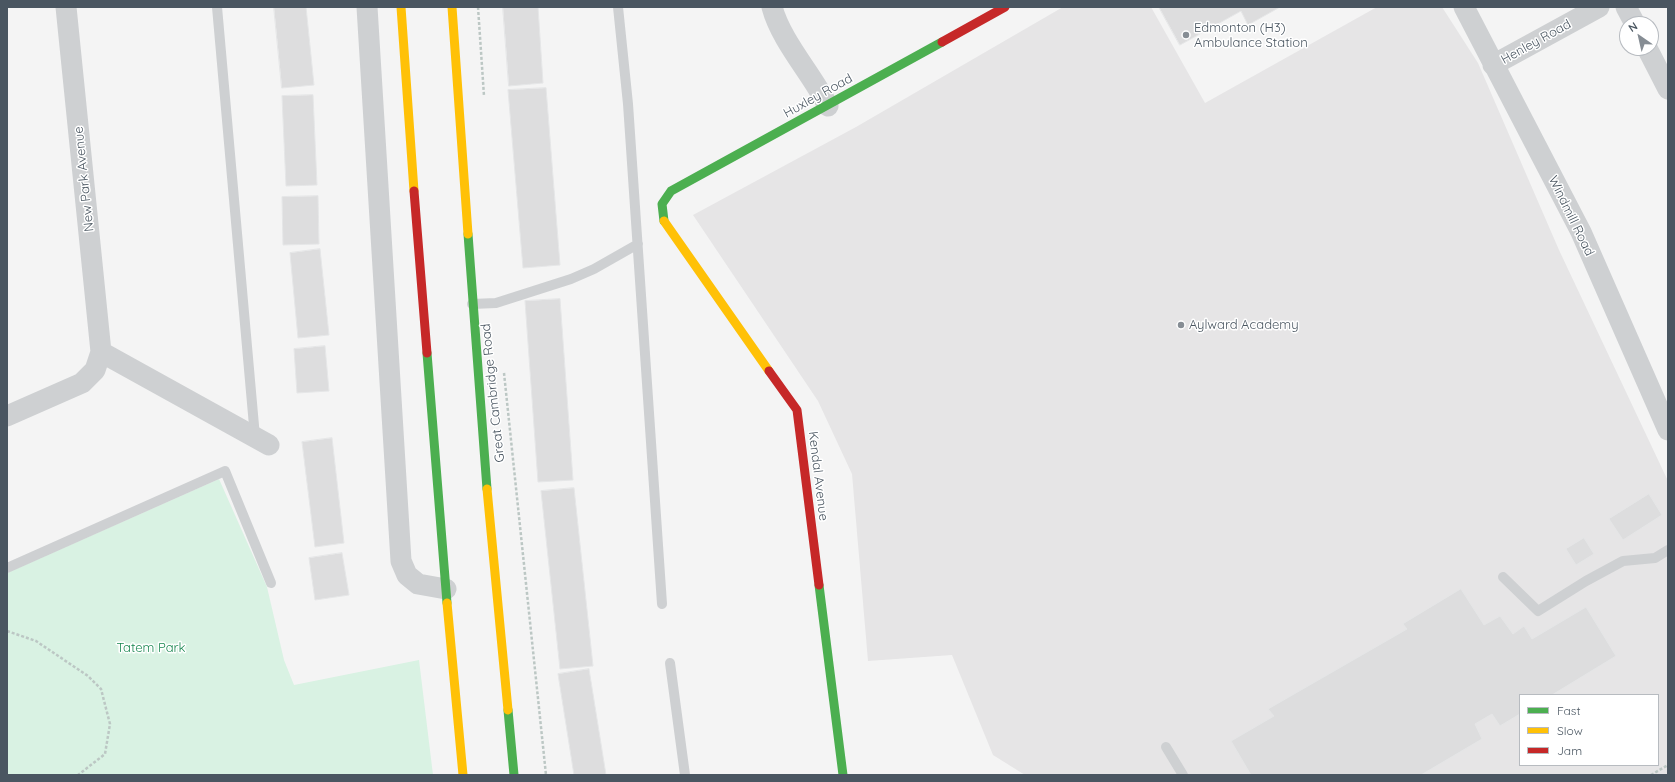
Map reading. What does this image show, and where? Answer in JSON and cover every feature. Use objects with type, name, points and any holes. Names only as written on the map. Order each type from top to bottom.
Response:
[{"type":"main road","points":[[401,7],[414,191],[446,589],[463,775]]},
{"type":"main road","name":"Great Cambridge Road","points":[[452,7],[472,304],[495,586],[514,775]]},
{"type":"main road","name":"Huxley Road","points":[[663,220],[661,210],[663,200],[671,191],[828,106],[1005,7]]},
{"type":"main road","name":"Kendal Avenue","points":[[663,220],[797,410],[844,775]]},
{"type":"street","name":"New Park Avenue","points":[[7,416],[82,382],[95,370],[101,352],[66,7]]},
{"type":"street","points":[[367,7],[401,561],[407,575],[418,584],[446,589]]},
{"type":"street","points":[[772,7],[775,17],[789,43],[819,89],[828,106]]},
{"type":"street","name":"Windmill Road","points":[[1464,7],[1581,232],[1668,430]]},
{"type":"street","name":"Henley Road","points":[[1494,65],[1599,7]]},
{"type":"street","points":[[1626,7],[1631,16]]},
{"type":"street","points":[[1651,56],[1668,89]]},
{"type":"street","points":[[101,352],[262,441]]},
{"type":"lane","points":[[217,7],[262,441]]},
{"type":"lane","points":[[618,7],[628,104],[662,604]]},
{"type":"lane","points":[[472,304],[496,302],[571,279],[594,269],[638,244]]},
{"type":"lane","points":[[7,568],[224,471],[271,583]]},
{"type":"lane","points":[[1503,577],[1538,611],[1586,580],[1623,561],[1655,558],[1668,550]]},
{"type":"lane","points":[[670,663],[685,775]]},
{"type":"lane","points":[[1166,747],[1183,775]]},
{"type":"path","points":[[478,7],[484,98]]},
{"type":"path","name":"Great Cambridge Road","points":[[503,366],[546,775]]},
{"type":"path","points":[[7,631],[36,641],[88,676],[101,689],[110,724],[105,754],[78,775]]},
{"type":"path","points":[[1651,775],[1668,764]]},
{"type":"shaded area","name":"Aylward Academy","points":[[1063,7],[1151,7],[1205,103],[1377,7],[1442,7],[1478,63],[1559,250],[1668,481],[1668,775],[1025,775],[993,755],[952,655],[868,661],[852,474],[818,401],[693,215],[856,127]]},
{"type":"green space","name":"Tatem Park","points":[[219,479],[267,587],[284,660],[294,685],[419,660],[433,775],[7,775],[7,573]]},
{"type":"building","points":[[274,7],[306,7],[314,85],[282,88]]},
{"type":"building","points":[[503,7],[538,7],[543,83],[509,86]]},
{"type":"building","name":"Edmonton (H3) Ambulance Station","points":[[1159,7],[1280,7],[1248,25],[1241,11],[1180,45]]},
{"type":"building","points":[[546,88],[560,265],[523,268],[508,90]]},
{"type":"building","points":[[313,95],[317,185],[286,186],[282,96]]},
{"type":"building","points":[[318,196],[319,244],[283,245],[282,197]]},
{"type":"building","points":[[320,249],[329,335],[298,338],[290,253]]},
{"type":"building","points":[[560,299],[573,480],[538,482],[525,301]]},
{"type":"building","points":[[325,346],[329,391],[297,393],[294,349]]},
{"type":"building","points":[[332,438],[344,543],[315,547],[302,442]]},
{"type":"building","points":[[574,488],[593,666],[560,669],[541,491]]},
{"type":"building","points":[[1649,494],[1662,515],[1623,540],[1609,519]]},
{"type":"building","points":[[1584,538],[1594,554],[1576,565],[1566,549]]},
{"type":"building","points":[[342,553],[349,595],[315,600],[309,558]]},
{"type":"building","points":[[1461,589],[1484,625],[1500,616],[1513,634],[1524,626],[1532,639],[1586,607],[1616,656],[1554,694],[1519,694],[1519,715],[1500,726],[1492,714],[1475,724],[1482,739],[1421,775],[1251,775],[1231,741],[1274,716],[1268,709],[1407,629],[1403,624]]},
{"type":"building","points":[[589,669],[606,775],[574,775],[558,674]]},
{"type":"traffic: fast","points":[[664,221],[662,204],[671,191],[942,42]]},
{"type":"traffic: fast","points":[[468,234],[487,489]]},
{"type":"traffic: fast","points":[[427,353],[447,603]]},
{"type":"traffic: fast","points":[[819,585],[843,775]]},
{"type":"traffic: fast","points":[[508,710],[514,775]]},
{"type":"traffic: slow","points":[[401,7],[414,191]]},
{"type":"traffic: slow","points":[[452,7],[468,234]]},
{"type":"traffic: slow","points":[[664,221],[769,371]]},
{"type":"traffic: slow","points":[[487,489],[508,710]]},
{"type":"traffic: slow","points":[[447,603],[463,775]]},
{"type":"traffic: jam","points":[[942,42],[1005,7]]},
{"type":"traffic: jam","points":[[414,191],[427,353]]},
{"type":"traffic: jam","points":[[769,371],[797,410],[819,585]]},
{"type":"place","name":"Edmonton (H3) Ambulance Station","points":[[1186,35]]},
{"type":"place","name":"Aylward Academy","points":[[1181,325]]}]
